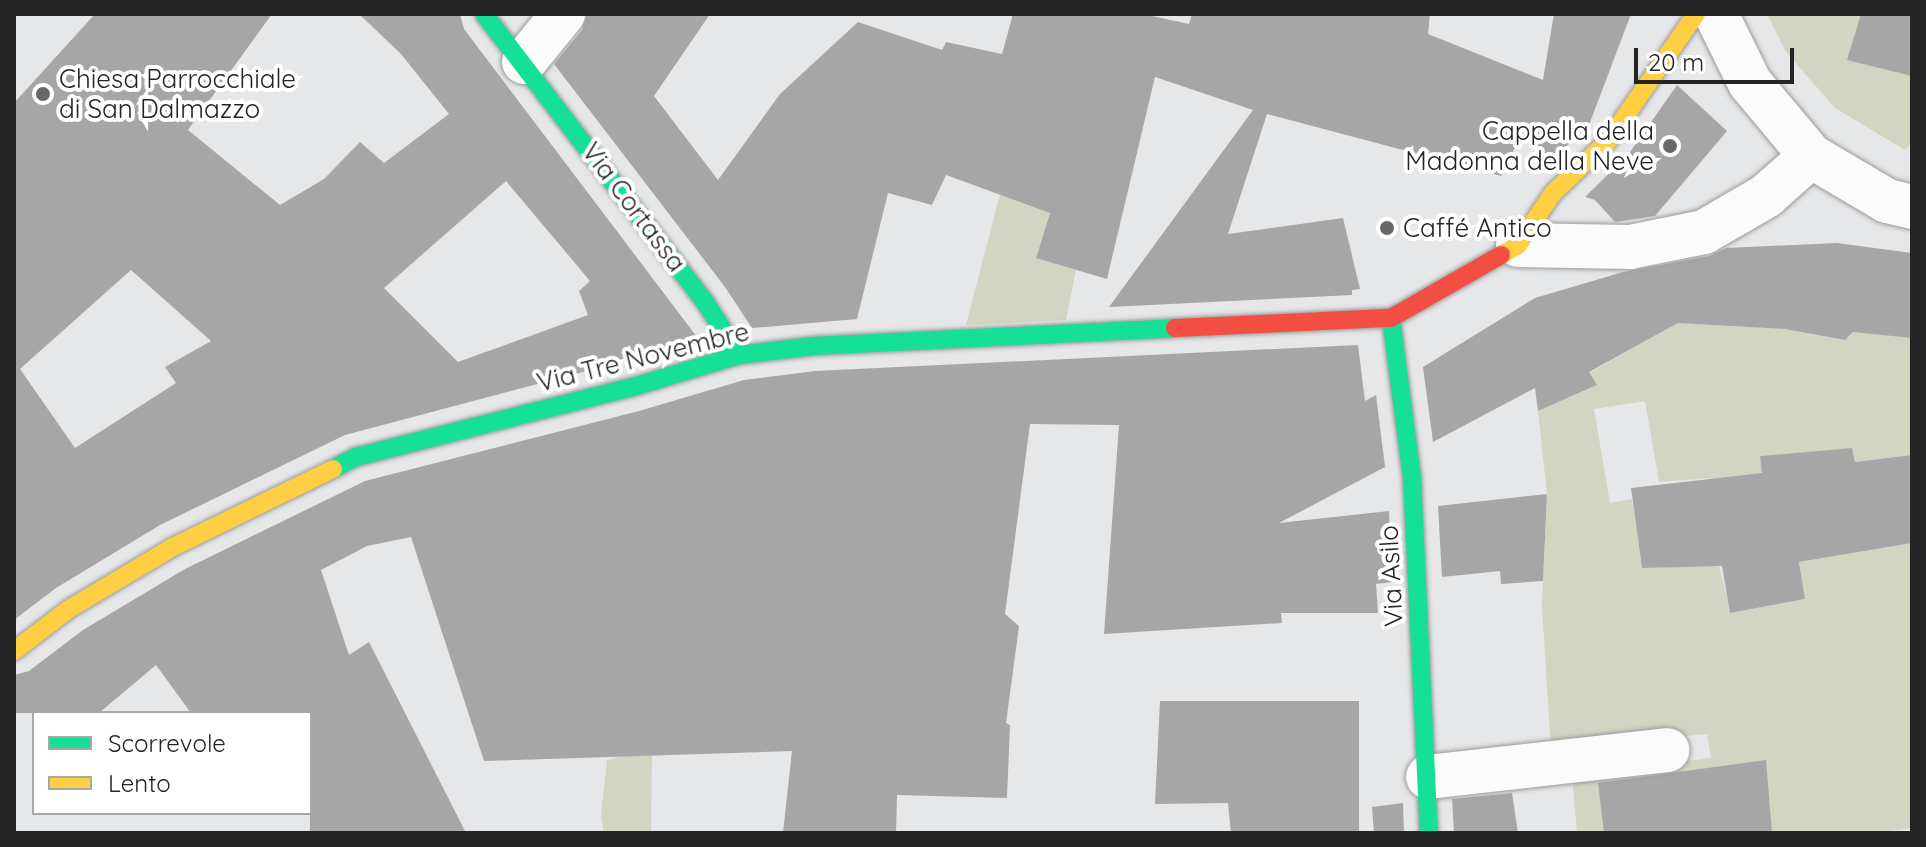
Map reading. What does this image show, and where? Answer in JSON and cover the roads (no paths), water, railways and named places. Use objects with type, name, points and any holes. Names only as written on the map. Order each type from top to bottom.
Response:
[{"type":"street","name":"Via Cortassa","points":[[484,14],[524,62],[705,302],[739,355]]},
{"type":"street","points":[[524,62],[563,14]]},
{"type":"street","points":[[1391,318],[1518,245],[1553,193],[1608,141],[1696,14]]},
{"type":"street","points":[[1716,14],[1750,83],[1811,156],[1887,201],[1912,207]]},
{"type":"street","points":[[1518,245],[1630,247],[1704,232],[1766,196],[1811,156]]},
{"type":"street","name":"Via Tre Novembre","points":[[14,651],[69,609],[173,547],[356,457],[633,387],[739,355],[813,346],[1391,318]]},
{"type":"street","name":"Via Asilo","points":[[1391,318],[1412,477],[1429,833]]},
{"type":"street","points":[[1428,777],[1667,750]]},
{"type":"place","name":"Chiesa Parrocchiale di San Dalmazzo","points":[[43,94]]},
{"type":"place","name":"Cappella della Madonna della Neve","points":[[1670,146]]},
{"type":"place","name":"Caffé Antico","points":[[1387,228]]}]
